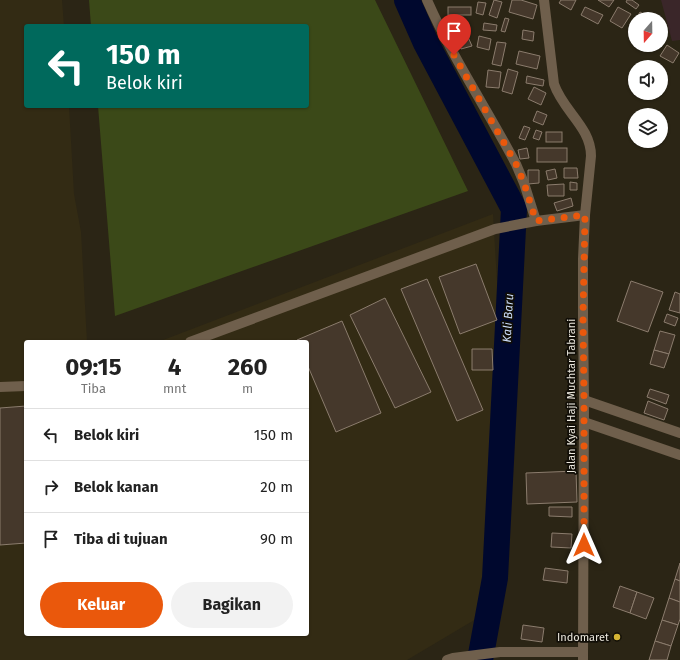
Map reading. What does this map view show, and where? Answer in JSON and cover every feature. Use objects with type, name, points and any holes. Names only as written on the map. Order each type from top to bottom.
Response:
[{"type":"street","points":[[427,0],[454,55],[516,164],[524,183],[536,221]]},
{"type":"street","name":"Jalan Kyai Haji Muchtar Tabrani","points":[[544,0],[554,84],[559,97],[586,133],[589,141],[591,156],[585,215],[583,316],[583,656]]},
{"type":"street","points":[[195,340],[495,229],[522,223],[585,215]]},
{"type":"street","points":[[0,387],[24,386]]},
{"type":"street","points":[[584,400],[680,433]]},
{"type":"street","points":[[584,422],[680,454]]},
{"type":"street","points":[[450,659],[500,652],[583,656]]},
{"type":"shaded area","points":[[0,0],[62,0],[64,24],[24,24],[24,108],[69,108],[74,194],[81,232],[87,340],[24,340],[24,636],[309,636],[309,340],[163,340],[493,214],[507,448],[481,616],[407,660],[0,660]]},
{"type":"shaded area","points":[[661,0],[680,0],[680,40],[672,41],[668,26],[668,12],[664,12]]},
{"type":"green space","points":[[89,0],[375,0],[468,191],[115,316],[98,108],[309,108],[309,24],[91,24]]},
{"type":"building","points":[[494,0],[502,2],[497,18],[489,15]]},
{"type":"building","points":[[512,0],[521,0],[537,5],[533,19],[509,12]]},
{"type":"building","points":[[561,0],[576,0],[571,10],[559,3]]},
{"type":"building","points":[[598,0],[614,0],[609,7]]},
{"type":"building","points":[[627,0],[632,0],[639,5],[636,9],[626,2]]},
{"type":"building","points":[[478,2],[486,3],[483,15],[476,13]]},
{"type":"building","points":[[448,7],[471,7],[471,15],[448,15]]},
{"type":"building","points":[[585,7],[603,15],[598,24],[581,15]]},
{"type":"building","points":[[618,7],[628,12],[628,19],[622,28],[610,21]]},
{"type":"building","points":[[462,18],[467,32],[457,35],[452,22]]},
{"type":"building","points":[[505,18],[509,19],[505,32],[501,31]]},
{"type":"building","points":[[484,23],[497,25],[496,31],[483,30]]},
{"type":"building","points":[[523,30],[534,32],[533,41],[522,39]]},
{"type":"building","points":[[479,36],[491,39],[489,50],[477,47]]},
{"type":"building","points":[[468,37],[472,46],[461,49],[458,41]]},
{"type":"building","points":[[497,42],[506,43],[501,66],[492,64]]},
{"type":"building","points":[[668,46],[679,53],[673,63],[660,56],[663,52],[668,52]]},
{"type":"building","points":[[519,51],[540,56],[537,69],[516,64]]},
{"type":"building","points":[[508,69],[518,72],[512,94],[502,91]]},
{"type":"building","points":[[488,70],[501,72],[499,88],[486,87]]},
{"type":"building","points":[[527,76],[544,80],[543,86],[526,83]]},
{"type":"building","points":[[534,87],[546,93],[541,105],[528,99]]},
{"type":"building","points":[[537,111],[547,115],[543,125],[533,121]]},
{"type":"building","points":[[524,126],[530,128],[525,140],[519,138]]},
{"type":"building","points":[[536,130],[542,132],[539,140],[533,138]]},
{"type":"building","points":[[546,132],[562,132],[562,142],[546,142]]},
{"type":"building","points":[[527,148],[529,158],[520,159],[518,150]]},
{"type":"building","points":[[537,148],[567,148],[567,162],[537,162]]},
{"type":"building","points":[[564,168],[577,168],[578,178],[564,178]]},
{"type":"building","points":[[555,169],[557,178],[548,180],[546,171]]},
{"type":"building","points":[[528,170],[539,170],[539,183],[528,184]]},
{"type":"building","points":[[570,182],[577,183],[577,190],[570,190]]},
{"type":"building","points":[[564,184],[564,196],[548,196],[547,185]]},
{"type":"building","points":[[571,198],[573,206],[557,211],[554,203]]},
{"type":"building","points":[[476,264],[497,320],[460,334],[439,277]]},
{"type":"building","points":[[427,279],[483,410],[457,421],[401,289]]},
{"type":"building","points":[[631,281],[663,292],[648,332],[617,321]]},
{"type":"building","points":[[675,292],[680,294],[680,313],[669,310]]},
{"type":"building","points":[[385,298],[431,392],[395,408],[350,315]]},
{"type":"building","points":[[667,314],[678,318],[675,326],[664,322]]},
{"type":"building","points":[[342,321],[381,413],[336,432],[309,369],[309,340],[297,340]]},
{"type":"building","points":[[660,331],[675,335],[669,354],[654,350]]},
{"type":"building","points":[[472,349],[492,349],[493,370],[472,370]]},
{"type":"building","points":[[654,350],[669,354],[664,368],[650,364]]},
{"type":"building","points":[[650,389],[669,395],[666,404],[647,397]]},
{"type":"building","points":[[648,401],[668,409],[664,420],[644,413]]},
{"type":"building","points":[[24,406],[24,543],[0,545],[0,408]]},
{"type":"building","points":[[576,471],[577,502],[527,504],[526,473]]},
{"type":"building","points":[[549,507],[572,507],[572,517],[549,516]]},
{"type":"building","points":[[552,533],[572,534],[571,548],[551,547]]},
{"type":"building","points":[[680,563],[680,581],[675,579]]},
{"type":"building","points":[[545,568],[568,571],[567,583],[543,580]]},
{"type":"building","points":[[675,579],[680,581],[680,602],[669,598]]},
{"type":"building","points":[[620,586],[637,592],[630,613],[613,607]]},
{"type":"building","points":[[637,592],[654,598],[646,619],[630,613]]},
{"type":"building","points":[[669,598],[680,602],[680,619],[678,625],[662,620]]},
{"type":"building","points":[[662,620],[678,625],[671,646],[655,641]]},
{"type":"building","points":[[523,625],[544,628],[542,642],[521,639]]},
{"type":"building","points":[[655,641],[671,646],[667,660],[649,660]]},
{"type":"waterway","name":"Kali Baru","points":[[407,0],[426,43],[514,209],[495,578],[480,660]]},
{"type":"place","name":"Indomaret","points":[[617,637]]},
{"type":"route","points":[[454,55],[516,164],[524,183],[536,221],[585,215],[583,316],[584,545]]}]
